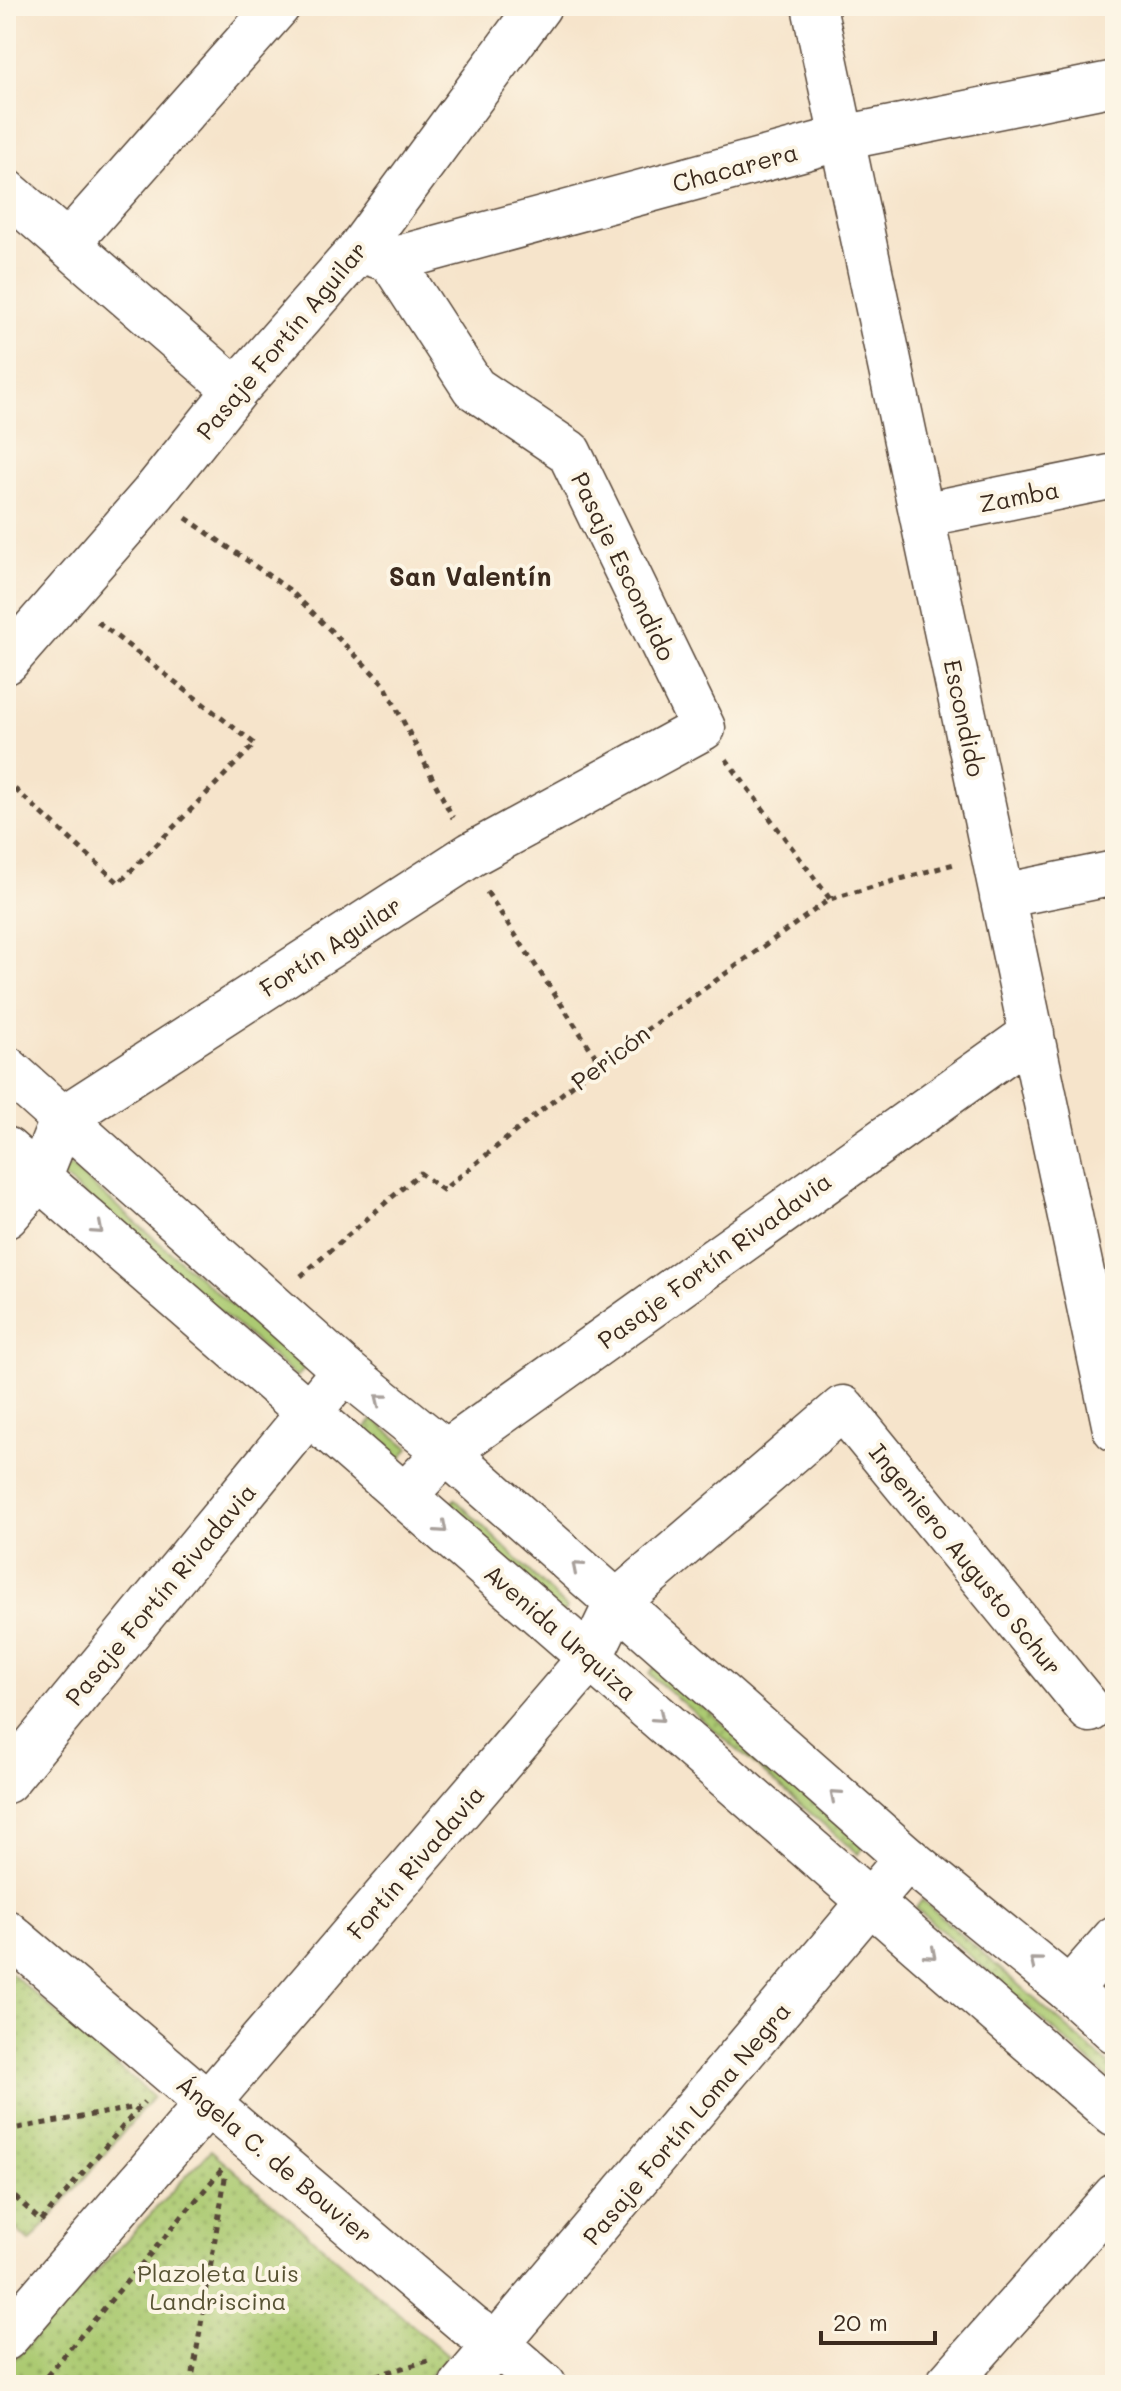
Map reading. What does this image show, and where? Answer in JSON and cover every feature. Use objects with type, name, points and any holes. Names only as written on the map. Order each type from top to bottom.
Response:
[{"type":"street","points":[[67,244],[278,6]]},
{"type":"street","name":"Pasaje Fortín Aguilar","points":[[6,662],[152,495],[236,390],[375,255],[539,6]]},
{"type":"street","name":"Escondido","points":[[814,6],[1032,1034],[1096,1250],[1115,1429]]},
{"type":"street","name":"Chacarera","points":[[375,255],[842,138],[1115,83]]},
{"type":"street","points":[[6,191],[236,390]]},
{"type":"street","name":"Pasaje Escondido","points":[[375,255],[474,388],[569,452],[703,728]]},
{"type":"street","name":"Zamba","points":[[922,515],[1115,476]]},
{"type":"street","name":"Fortín Aguilar","points":[[63,1118],[472,854],[703,728]]},
{"type":"street","points":[[1002,896],[1115,873]]},
{"type":"street","name":"Pasaje Fortín Rivadavia","points":[[404,1496],[446,1452],[1032,1034]]},
{"type":"street","points":[[6,1068],[344,1370],[446,1452],[907,1858],[1115,2031]]},
{"type":"street","points":[[6,1216],[39,1178],[63,1118]]},
{"type":"street","name":"Avenida Urquiza","points":[[6,1149],[1115,2115]]},
{"type":"street","name":"Pasaje Fortín Rivadavia","points":[[6,1781],[344,1370]]},
{"type":"street","name":"Fortín Rivadavia","points":[[6,2338],[590,1658],[617,1602],[843,1408]]},
{"type":"street","name":"Ingeniero Augusto Schur","points":[[843,1408],[1090,1710]]},
{"type":"street","name":"Pasaje Fortín Loma Negra","points":[[448,2372],[498,2345],[907,1858]]},
{"type":"street","name":"Ángela C. de Bouvier","points":[[6,1932],[471,2327],[498,2345],[544,2385]]},
{"type":"street","points":[[1069,1990],[1115,1938]]},
{"type":"street","points":[[947,2385],[1115,2196]]},
{"type":"path","points":[[152,495],[291,591],[384,684],[472,854],[480,880],[600,1063]]},
{"type":"path","points":[[6,781],[119,883],[255,744],[64,596]]},
{"type":"path","points":[[703,728],[830,899]]},
{"type":"path","name":"Pericón","points":[[270,1303],[420,1173],[443,1190],[600,1063],[830,899],[993,853]]},
{"type":"path","points":[[41,2221],[170,2071]]},
{"type":"path","points":[[6,2130],[139,2107]]},
{"type":"path","points":[[39,2385],[227,2164],[191,2385]]},
{"type":"path","points":[[6,2189],[79,2254]]},
{"type":"path","points":[[341,2385],[448,2372]]},
{"type":"green space","points":[[70,1166],[305,1368],[297,1377],[62,1176]]},
{"type":"green space","points":[[373,1419],[409,1448],[400,1460],[363,1431]]},
{"type":"green space","points":[[455,1499],[567,1608],[560,1616],[447,1507]]},
{"type":"green space","points":[[656,1666],[865,1846],[858,1854],[649,1674]]},
{"type":"green space","points":[[922,1900],[1115,2070],[1115,2084],[916,1908]]},
{"type":"green space","points":[[6,1969],[153,2097],[30,2242],[6,2220]]},
{"type":"green space","name":"Plazoleta Luis Landriscina","points":[[211,2150],[448,2356],[421,2385],[6,2385],[6,2368]]},
{"type":"district","name":"San Valentín","points":[[470,576]]}]
